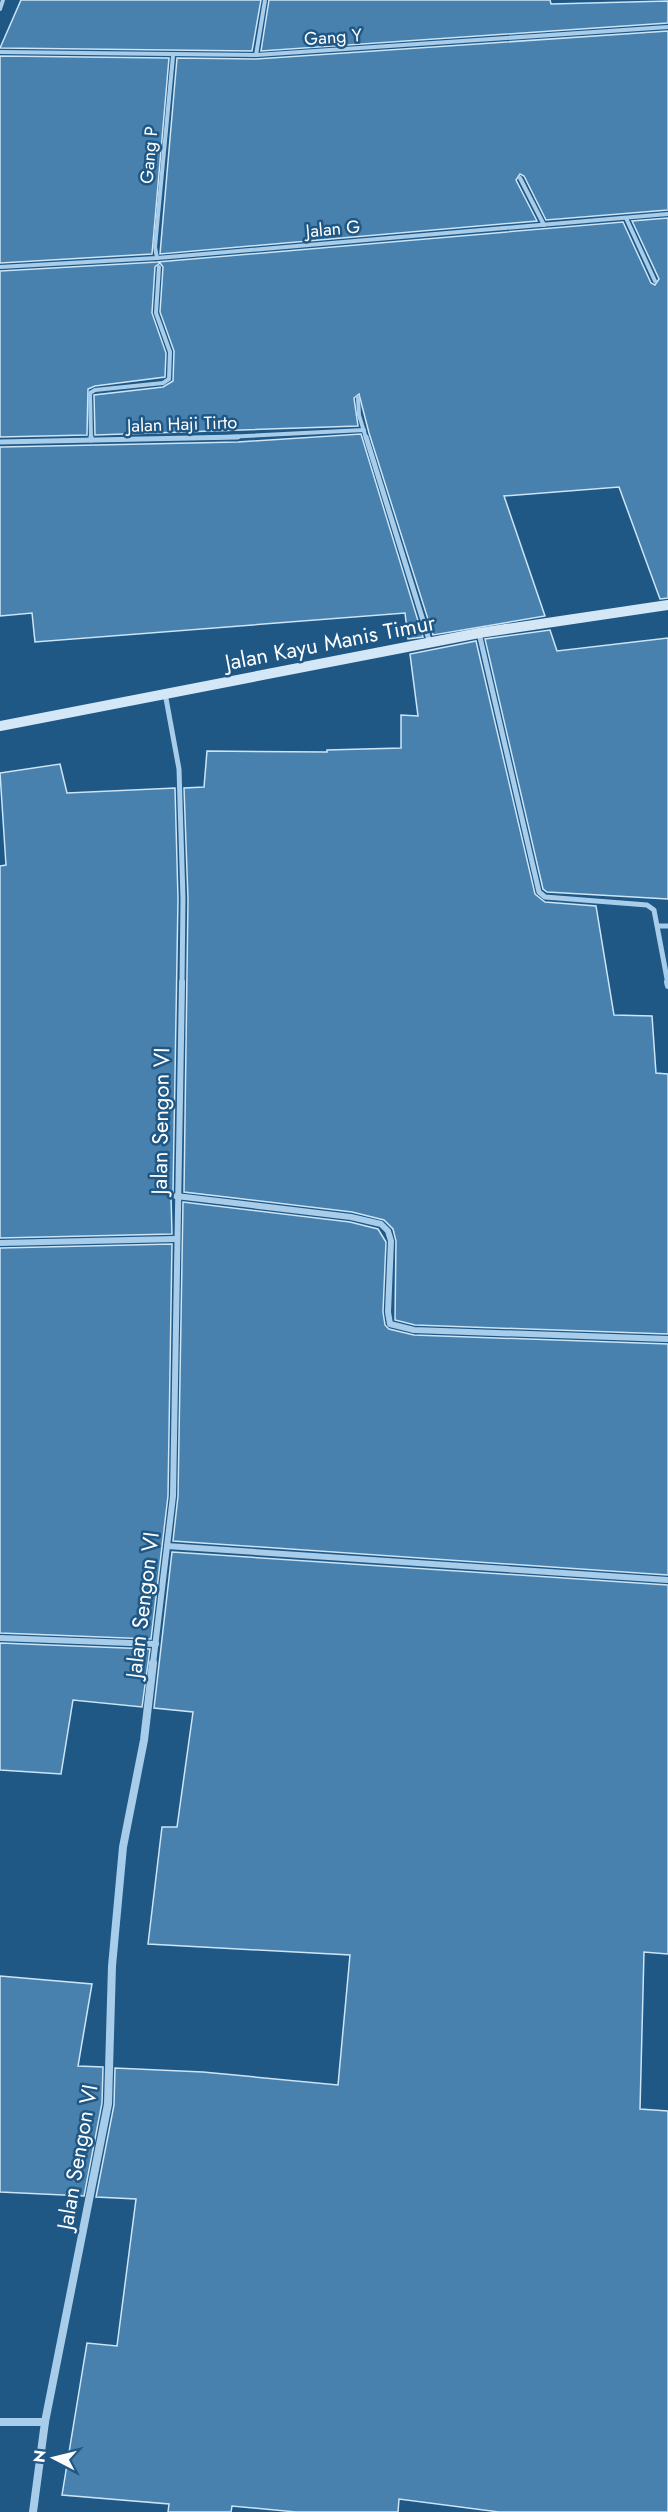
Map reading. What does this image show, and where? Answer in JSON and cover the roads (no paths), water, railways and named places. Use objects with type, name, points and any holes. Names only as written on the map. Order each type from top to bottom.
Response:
[{"type":"street","points":[[0,9],[3,0]]},
{"type":"street","points":[[256,56],[265,0]]},
{"type":"street","name":"Gang Y","points":[[0,52],[256,56],[668,27]]},
{"type":"street","name":"Gang P","points":[[157,258],[156,235],[173,56]]},
{"type":"street","points":[[520,178],[544,225]]},
{"type":"street","name":"Jalan G","points":[[0,267],[157,258],[668,214]]},
{"type":"street","points":[[626,218],[656,281]]},
{"type":"street","points":[[91,440],[90,393],[95,390],[163,383],[169,379],[173,363],[171,348],[162,333],[155,311],[162,282],[159,267]]},
{"type":"street","points":[[358,398],[359,415],[430,643]]},
{"type":"street","name":"Jalan Haji Tirto","points":[[0,442],[211,438],[364,430]]},
{"type":"street","name":"Jalan Kayu Manis Timur","points":[[0,726],[479,633],[668,605]]},
{"type":"street","points":[[479,633],[539,892],[545,897],[640,902],[654,910],[668,986]]},
{"type":"street","name":"Jalan Sengon VI","points":[[33,2512],[45,2422],[108,2104],[112,1965],[123,1846],[144,1740],[173,1496],[175,1239],[183,899],[179,769],[165,693]]},
{"type":"street","points":[[658,926],[668,926]]},
{"type":"street","points":[[176,1196],[351,1217],[381,1224],[388,1231],[391,1241],[388,1312],[390,1324],[414,1330],[668,1339]]},
{"type":"street","points":[[0,1243],[175,1239]]},
{"type":"street","points":[[167,1546],[668,1580]]},
{"type":"street","points":[[0,1638],[156,1644]]},
{"type":"street","points":[[0,2422],[45,2422]]}]
